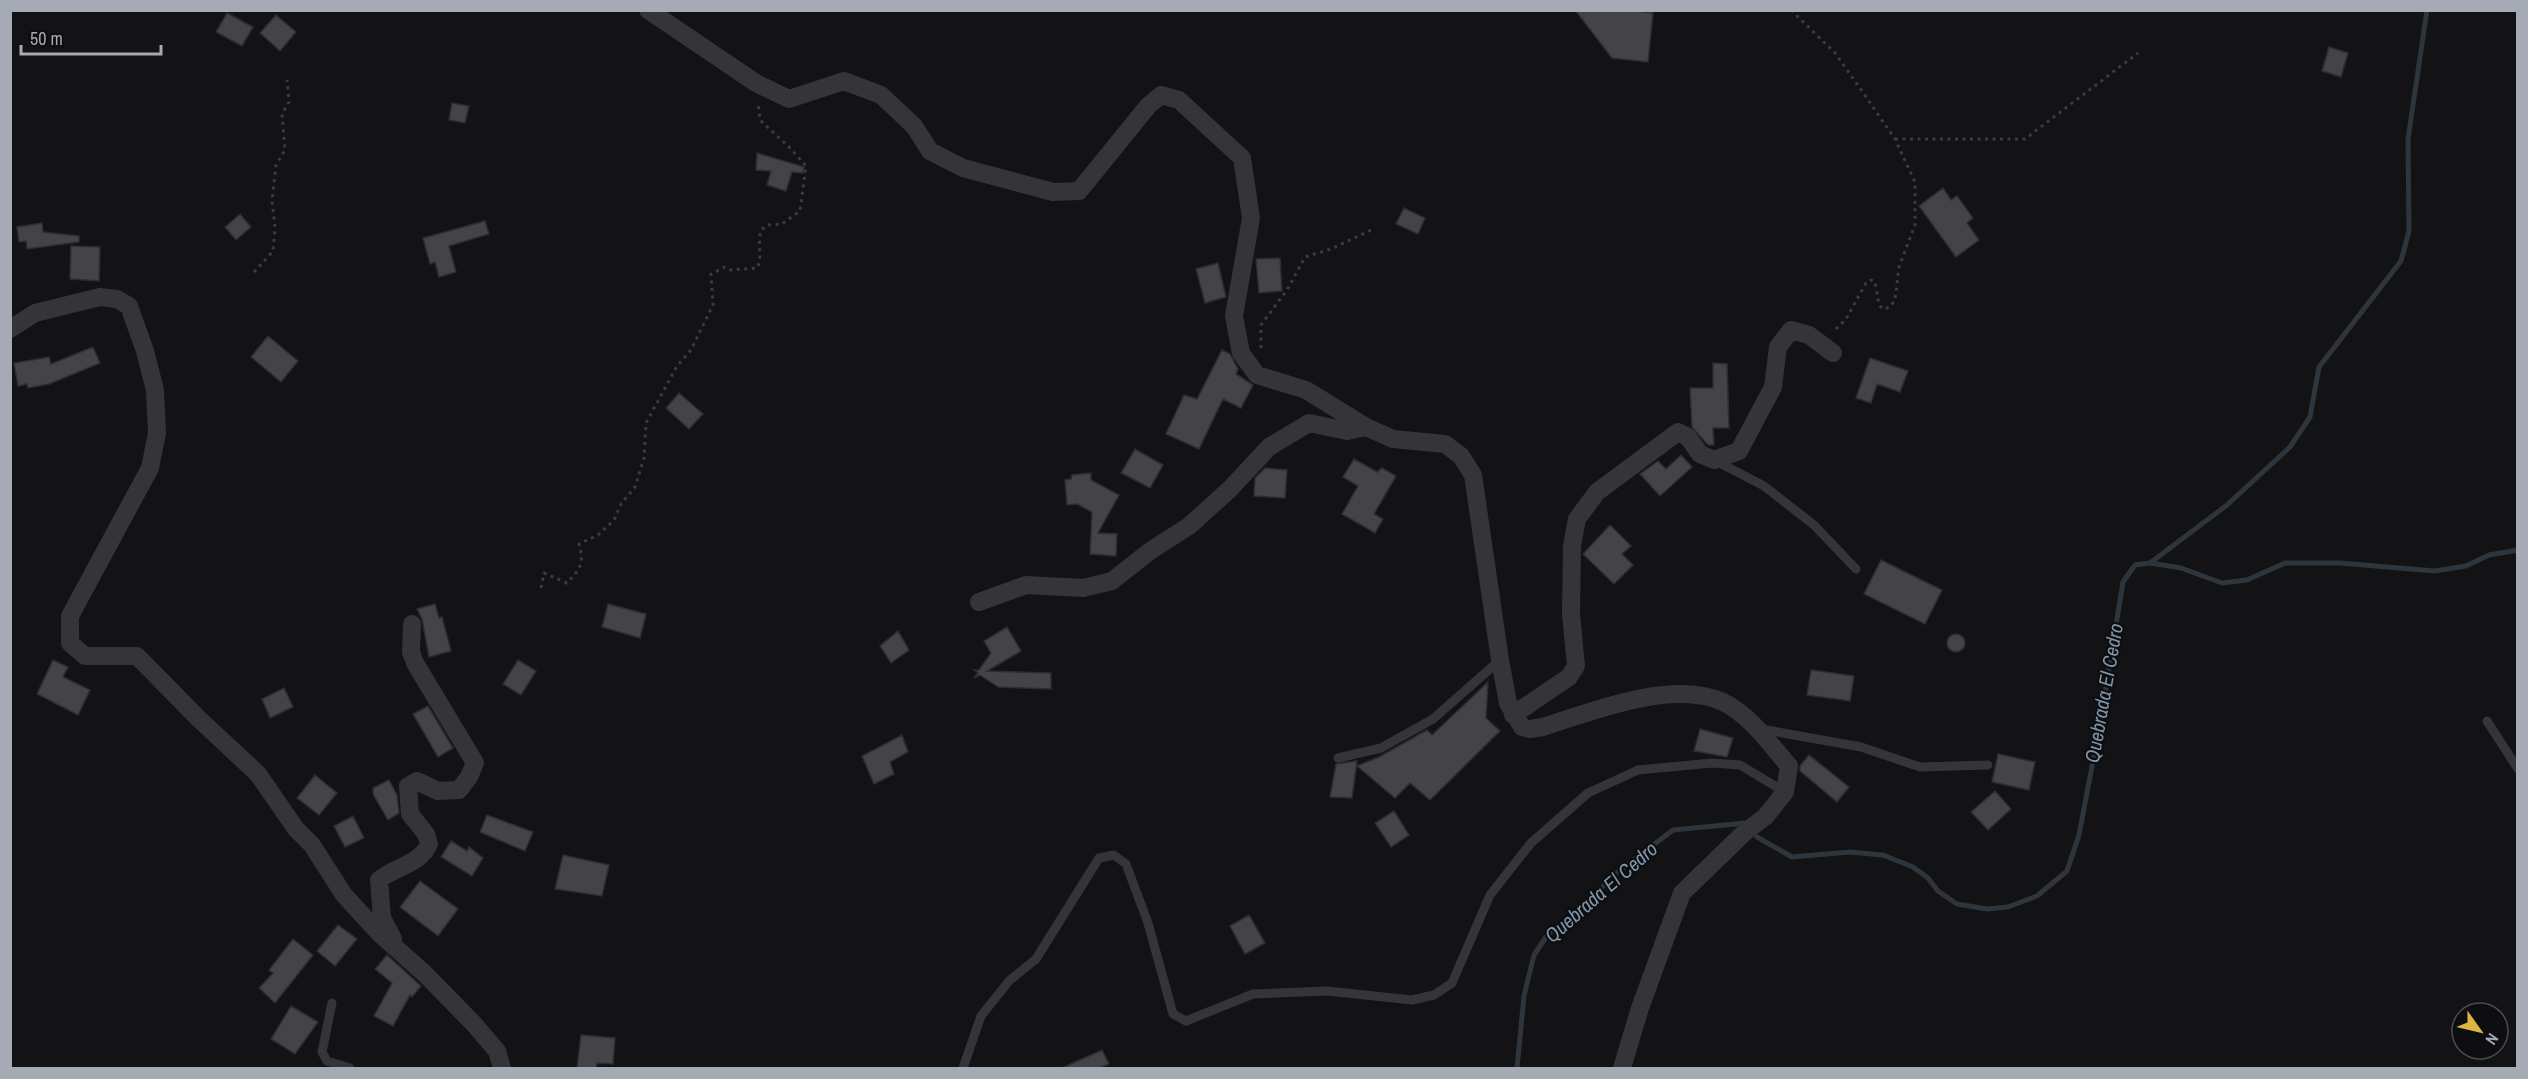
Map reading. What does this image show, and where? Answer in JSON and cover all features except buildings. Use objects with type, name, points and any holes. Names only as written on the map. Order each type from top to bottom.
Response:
[{"type":"street","points":[[648,10],[756,83],[789,99],[844,81],[881,94],[914,126],[930,151],[963,168],[1053,192],[1079,191],[1148,106],[1161,96],[1179,100],[1242,158],[1251,218],[1234,316],[1241,353],[1257,375],[1306,390],[1366,427],[1393,439],[1445,444],[1461,456],[1473,475],[1508,703],[1522,727],[1530,729],[1543,727],[1634,698],[1698,694],[1724,703],[1755,728],[1789,766],[1785,792],[1766,816],[1682,893],[1640,1008],[1622,1068]]},
{"type":"street","points":[[10,329],[35,313],[100,297],[117,299],[129,306],[145,351],[155,390],[157,433],[150,468],[70,616],[70,643],[85,656],[137,656],[199,719],[258,774],[296,829],[312,845],[344,895],[379,933],[425,974],[489,1042],[497,1051],[502,1068]]},
{"type":"street","points":[[1513,715],[1569,677],[1576,666],[1571,614],[1572,546],[1577,519],[1597,492],[1678,432],[1688,437],[1700,454],[1714,460],[1739,451],[1773,387],[1778,347],[1791,330],[1809,335],[1833,353]]},
{"type":"street","points":[[979,602],[1026,585],[1083,588],[1112,581],[1150,551],[1189,526],[1230,489],[1269,447],[1309,423],[1347,431],[1366,427]]},
{"type":"street","points":[[400,951],[382,918],[379,880],[389,872],[421,857],[429,844],[426,834],[410,814],[408,786],[417,781],[438,791],[459,790],[476,763],[416,663],[411,652],[412,624]]},
{"type":"lane","points":[[1714,460],[1764,486],[1814,525],[1856,569]]},
{"type":"lane","points":[[1338,758],[1382,748],[1433,718],[1500,660]]},
{"type":"lane","points":[[2487,721],[2517,769]]},
{"type":"lane","points":[[1755,728],[1861,747],[1920,767],[1988,765]]},
{"type":"lane","points":[[963,1068],[981,1016],[1009,981],[1036,959],[1100,858],[1114,855],[1126,864],[1148,923],[1173,1014],[1186,1021],[1253,994],[1327,991],[1412,1000],[1434,995],[1452,984],[1490,895],[1531,843],[1588,793],[1638,770],[1712,763],[1740,765],[1785,792]]},
{"type":"lane","points":[[332,1003],[322,1052],[327,1061],[350,1068]]},
{"type":"path","points":[[1791,10],[1834,53],[1895,139],[1915,182],[1915,225],[1899,267],[1895,300],[1890,307],[1883,309],[1879,305],[1875,282],[1871,280],[1866,283],[1837,330],[1819,338],[1809,335]]},
{"type":"path","points":[[1895,139],[2025,139],[2138,53]]},
{"type":"path","points":[[254,272],[273,250],[275,227],[272,201],[276,165],[285,150],[282,114],[289,102],[287,80]]},
{"type":"path","points":[[541,588],[544,573],[567,582],[578,572],[583,560],[579,544],[598,535],[614,520],[621,504],[635,487],[645,458],[646,423],[677,366],[691,350],[713,305],[711,274],[725,267],[732,270],[757,268],[762,258],[758,244],[760,230],[768,225],[782,224],[800,211],[806,166],[760,120],[756,83]]},
{"type":"path","points":[[1257,375],[1261,357],[1261,325],[1287,290],[1305,256],[1331,249],[1373,229]]},
{"type":"waterway","points":[[2150,563],[2227,505],[2290,447],[2310,417],[2319,367],[2401,261],[2409,231],[2408,139],[2427,10]]},
{"type":"waterway","name":"Quebrada El Cedro","points":[[1757,837],[1792,857],[1850,852],[1883,855],[1913,867],[1928,878],[1938,891],[1957,904],[1987,909],[2008,907],[2037,896],[2067,871],[2079,835],[2123,582],[2135,565],[2150,563],[2181,568],[2222,583],[2247,580],[2285,563],[2340,563],[2435,571],[2466,566],[2489,555],[2518,550]]},
{"type":"waterway","name":"Quebrada El Cedro","points":[[1517,1068],[1524,996],[1534,955],[1548,934],[1581,908],[1619,871],[1673,830],[1746,823]]}]
